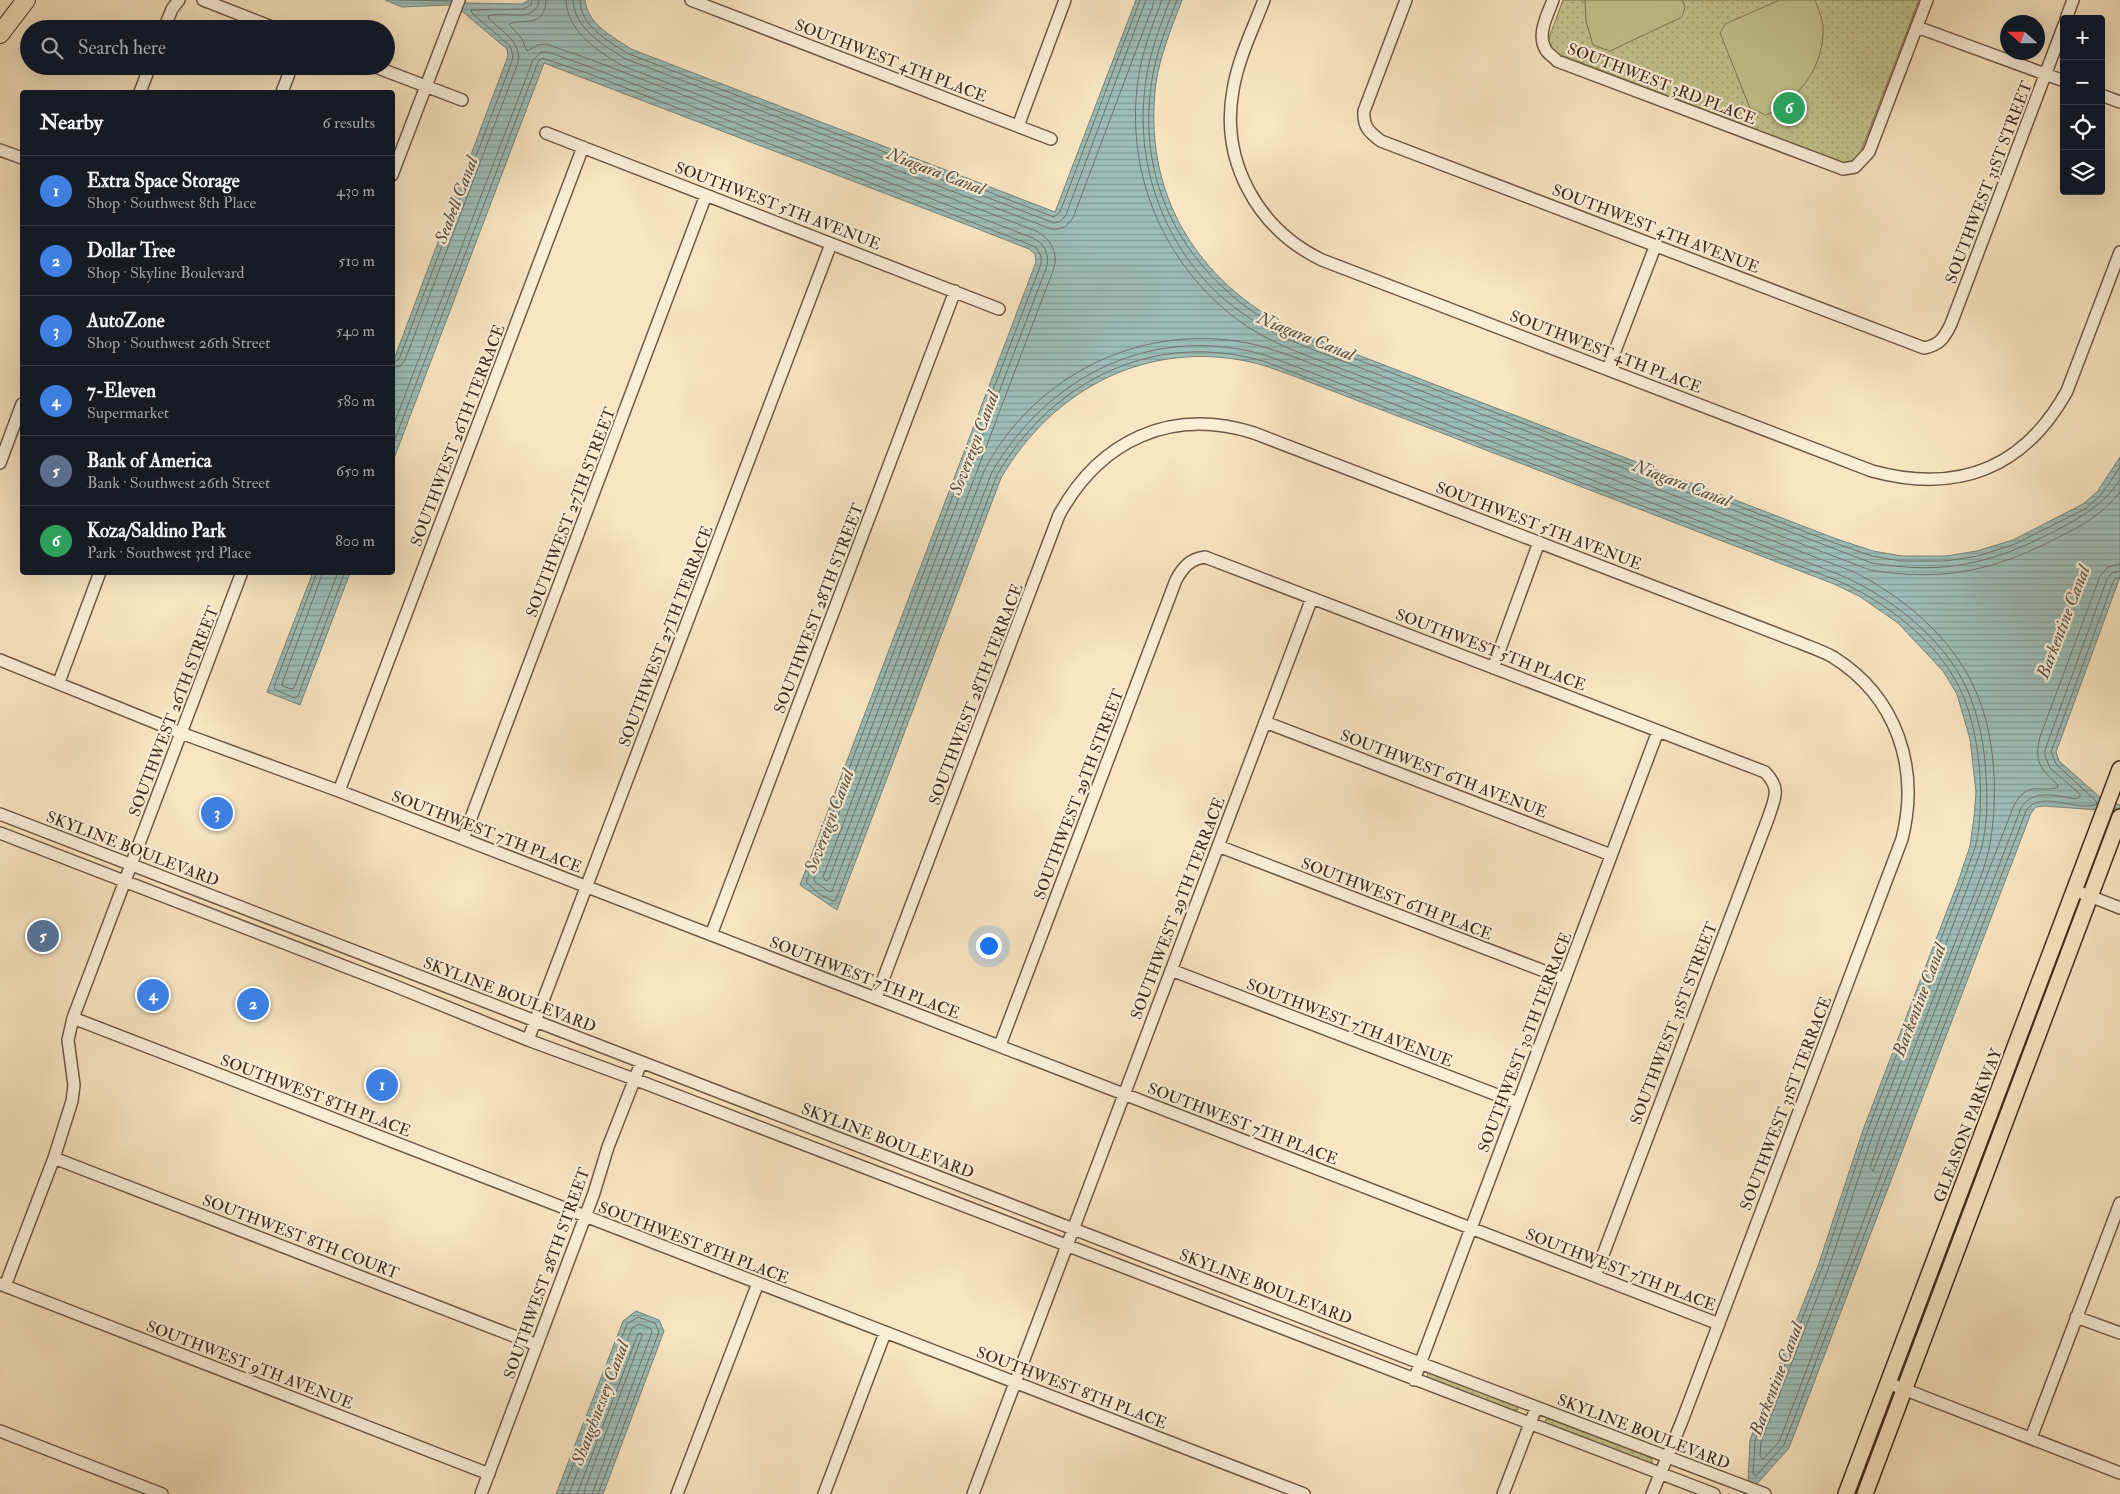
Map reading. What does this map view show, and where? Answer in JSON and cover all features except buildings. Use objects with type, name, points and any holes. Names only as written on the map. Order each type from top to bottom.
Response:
[{"type":"highway","points":[[0,34],[26,0]]},
{"type":"main road","name":"GLEASON PARKWAY","points":[[1846,1494],[2118,775]]},
{"type":"main road","points":[[1864,1494],[2118,823]]},
{"type":"street","points":[[168,20],[172,9],[179,0]]},
{"type":"street","points":[[203,0],[254,20]]},
{"type":"street","points":[[395,167],[459,0]]},
{"type":"street","name":"SOUTHWEST 4TH PLACE","points":[[691,0],[1051,139]]},
{"type":"street","points":[[1018,126],[1064,0]]},
{"type":"street","name":"SOUTHWEST 4TH PLACE","points":[[1264,0],[1239,67],[1231,102],[1232,140],[1241,176],[1256,205],[1288,239],[1310,254],[1872,471],[1921,480],[1959,477],[1994,465],[2029,441],[2057,409],[2067,391],[2120,252]]},
{"type":"street","name":"SOUTHWEST 4TH AVENUE","points":[[1406,0],[1364,111],[1364,121],[1368,130],[1381,141],[1895,338],[1924,348],[1935,346]]},
{"type":"street","name":"SOUTHWEST 3RD PLACE","points":[[1553,0],[1544,25],[1542,37],[1545,49],[1558,61],[1843,169],[1855,167],[1869,152],[1917,27]]},
{"type":"street","points":[[1927,0],[1917,27],[2060,79]]},
{"type":"street","points":[[2067,15],[2073,0]]},
{"type":"street","name":"SOUTHWEST 31ST STREET","points":[[1935,346],[1944,338],[1951,324],[2060,36]]},
{"type":"street","points":[[141,90],[147,75]]},
{"type":"street","points":[[283,90],[289,75]]},
{"type":"street","points":[[395,75],[462,100]]},
{"type":"street","points":[[2105,96],[2120,102]]},
{"type":"street","name":"SOUTHWEST 5TH AVENUE","points":[[546,133],[999,308]]},
{"type":"street","name":"SOUTHWEST 26TH TERRACE","points":[[339,791],[583,147]]},
{"type":"street","points":[[0,150],[20,157]]},
{"type":"street","name":"SOUTHWEST 27TH STREET","points":[[463,839],[706,195]]},
{"type":"street","name":"SOUTHWEST 27TH TERRACE","points":[[528,1040],[831,244]]},
{"type":"street","points":[[1608,369],[1655,247]]},
{"type":"street","name":"SOUTHWEST 28TH STREET","points":[[711,935],[954,291]]},
{"type":"street","points":[[0,463],[20,409]]},
{"type":"street","name":"SOUTHWEST 5TH AVENUE","points":[[1147,433],[1171,426],[1194,424],[1216,424],[1241,429],[1540,542],[1832,656],[1862,680],[1875,694],[1891,719]]},
{"type":"street","name":"SOUTHWEST 28TH TERRACE","points":[[876,998],[1059,515],[1081,480],[1099,462],[1120,446],[1147,433]]},
{"type":"street","points":[[1493,668],[1540,542]]},
{"type":"street","name":"SOUTHWEST 5TH PLACE","points":[[1194,559],[1205,557],[1765,772],[1773,780]]},
{"type":"street","name":"SOUTHWEST 29TH STREET","points":[[1000,1045],[1176,580],[1182,570],[1194,559]]},
{"type":"street","points":[[59,682],[99,575]]},
{"type":"street","name":"SOUTHWEST 26TH STREET","points":[[2,1285],[54,1158],[72,1101],[74,1084],[68,1040],[73,1018],[241,575]]},
{"type":"street","name":"SOUTHWEST 29TH TERRACE","points":[[1066,1246],[1312,598]]},
{"type":"street","name":"SOUTHWEST 7TH PLACE","points":[[0,660],[181,732],[1000,1045],[1719,1324]]},
{"type":"street","name":"SOUTHWEST 31ST TERRACE","points":[[1652,1494],[1719,1324],[1902,839],[1909,802],[1909,782],[1902,745],[1891,719]]},
{"type":"street","name":"SOUTHWEST 6TH AVENUE","points":[[1265,722],[1611,855]]},
{"type":"street","name":"SOUTHWEST 30TH TERRACE","points":[[1414,1380],[1658,731]]},
{"type":"street","name":"SOUTHWEST 31ST STREET","points":[[1594,1276],[1769,816],[1776,791],[1773,780]]},
{"type":"street","name":"SKYLINE BOULEVARD","points":[[0,814],[1536,1408],[1766,1494]]},
{"type":"street","name":"SKYLINE BOULEVARD","points":[[0,833],[484,1021],[528,1040],[1714,1494]]},
{"type":"street","name":"SOUTHWEST 6TH PLACE","points":[[1218,846],[1565,979]]},
{"type":"street","points":[[2074,890],[2120,908]]},
{"type":"street","name":"SOUTHWEST 7TH AVENUE","points":[[1171,970],[1518,1103]]},
{"type":"street","name":"SOUTHWEST 8TH PLACE","points":[[73,1018],[585,1218],[1304,1494]]},
{"type":"street","name":"SOUTHWEST 28TH STREET","points":[[481,1494],[538,1345],[585,1218],[608,1147],[641,1062]]},
{"type":"street","name":"SOUTHWEST 8TH COURT","points":[[54,1158],[538,1345]]},
{"type":"street","points":[[2031,1438],[2120,1203]]},
{"type":"street","points":[[973,1494],[1066,1246]]},
{"type":"street","points":[[677,1494],[758,1283]]},
{"type":"street","name":"SOUTHWEST 9TH AVENUE","points":[[2,1285],[489,1474]]},
{"type":"street","points":[[2076,1317],[2120,1333]]},
{"type":"street","points":[[824,1494],[885,1333]]},
{"type":"street","points":[[1888,1383],[2120,1473]]},
{"type":"street","points":[[1503,1494],[1536,1408]]},
{"type":"street","points":[[0,1431],[162,1494]]},
{"type":"green space","points":[[1563,0],[1919,0],[1855,167],[1545,49]]},
{"type":"green space","points":[[1585,0],[1682,0],[1685,7],[1682,17],[1610,51],[1593,45],[1586,21]]},
{"type":"green space","points":[[1780,0],[1815,0],[1823,26],[1823,40],[1815,67],[1800,90],[1790,100],[1766,115],[1750,108],[1720,33],[1725,24]]},
{"type":"green space","points":[[1428,1373],[1435,1373],[1516,1405],[1518,1410],[1507,1410],[1428,1379]]},
{"type":"green space","points":[[1546,1419],[1554,1419],[1644,1454],[1652,1459],[1652,1463],[1548,1426],[1545,1422]]},
{"type":"water","points":[[385,0],[458,0],[466,3],[522,4],[529,0],[585,0],[587,9],[596,23],[631,49],[1055,212],[1136,0],[1182,0],[1163,52],[1156,83],[1154,123],[1158,161],[1168,197],[1183,229],[1203,259],[1229,286],[1259,310],[1293,330],[1834,538],[1873,551],[1902,556],[1946,556],[1977,551],[2013,540],[2083,504],[2097,492],[2120,457],[2120,577],[2056,752],[2059,761],[2102,799],[2120,805],[2120,819],[2099,810],[2044,806],[2036,807],[2031,813],[1789,1448],[1756,1485],[1752,1494],[1744,1494],[1748,1483],[1750,1440],[1819,1263],[1863,1130],[1970,846],[1976,792],[1970,739],[1957,694],[1943,671],[1898,623],[1859,596],[1834,584],[1291,375],[1255,363],[1216,357],[1178,358],[1142,364],[1108,377],[1077,395],[1048,418],[1023,446],[1001,478],[837,910],[800,885],[1036,262],[1035,254],[1029,249],[965,224],[544,63],[395,456],[395,357],[508,56],[507,49],[463,12],[448,5],[402,7]]},
{"type":"water","points":[[312,575],[349,575],[300,705],[267,692]]},
{"type":"water","name":"Shaughnessey Canal","points":[[636,1311],[659,1320],[664,1331],[603,1494],[556,1494],[623,1321]]},
{"type":"place","name":"Koza/Saldino Park","points":[[1789,108]]},
{"type":"place","name":"AutoZone","points":[[217,813]]},
{"type":"place","name":"Bank of America","points":[[43,936]]},
{"type":"place","name":"7-Eleven","points":[[153,995]]},
{"type":"place","name":"Dollar Tree","points":[[253,1004]]},
{"type":"place","name":"Extra Space Storage","points":[[382,1085]]},
{"type":"water label","name":"Niagara Canal","points":[[936,171]]},
{"type":"water label","name":"Seabell Canal","points":[[456,200]]},
{"type":"water label","name":"Niagara Canal","points":[[1306,336]]},
{"type":"water label","name":"Sovereign Canal","points":[[974,443]]},
{"type":"water label","name":"Niagara Canal","points":[[1682,483]]},
{"type":"water label","name":"Barkentine Canal","points":[[2063,622]]},
{"type":"water label","name":"Sovereign Canal","points":[[829,821]]},
{"type":"water label","name":"Barkentine Canal","points":[[1919,1000]]},
{"type":"water label","name":"Barkentine Canal","points":[[1776,1379]]}]
